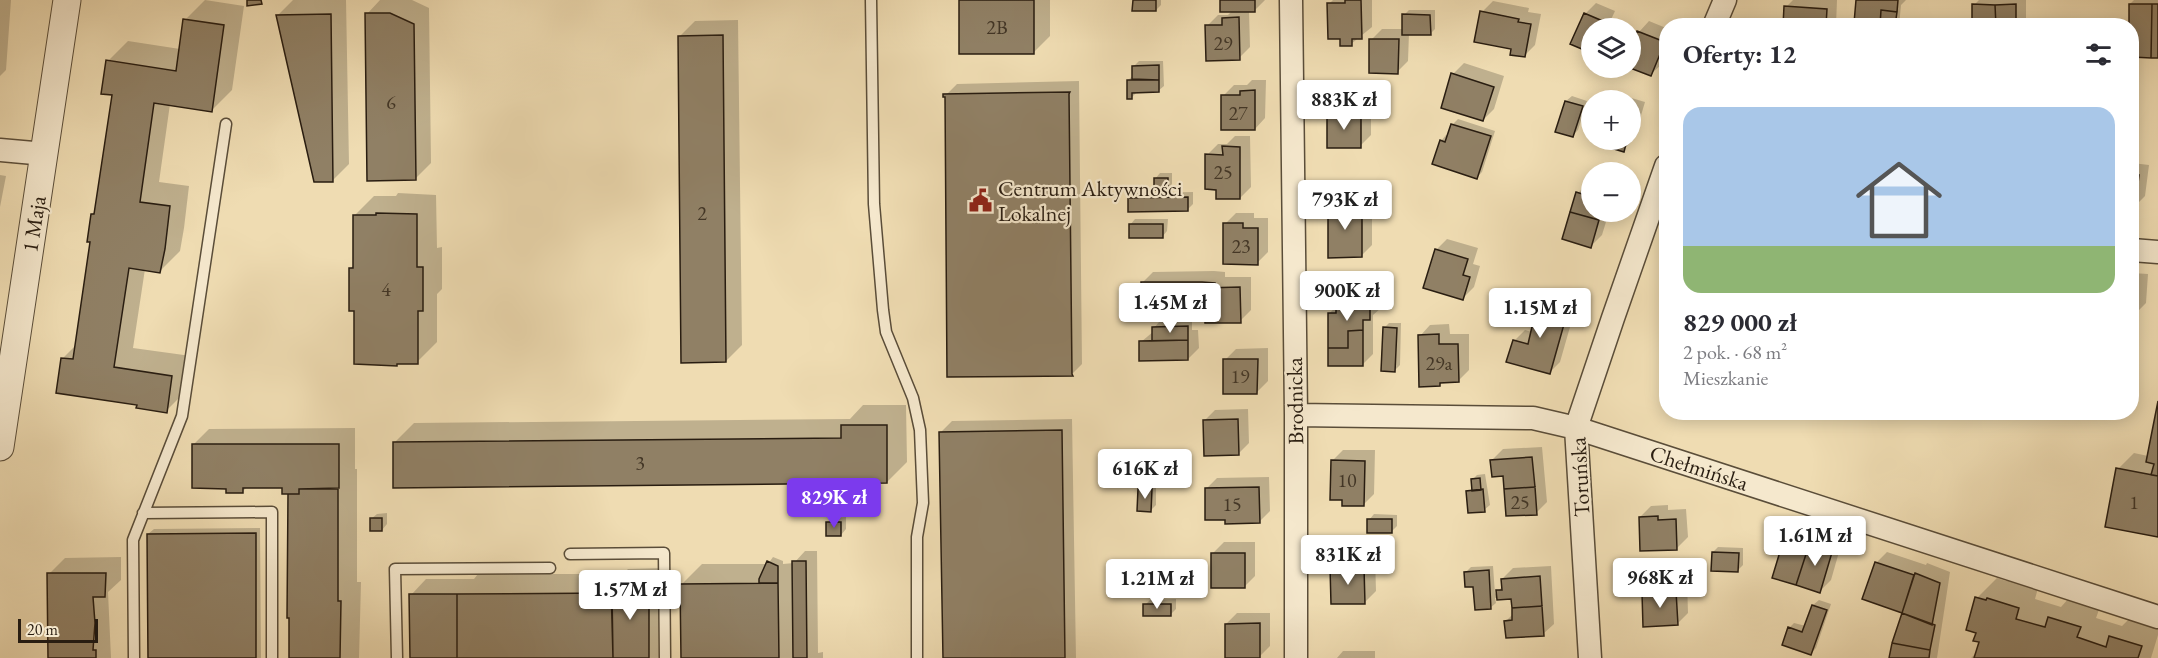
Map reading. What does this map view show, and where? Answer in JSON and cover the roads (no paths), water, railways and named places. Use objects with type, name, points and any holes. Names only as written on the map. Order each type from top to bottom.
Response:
[{"type":"street","name":"1 Maja","points":[[0,447],[68,0]]},
{"type":"street","name":"Brodnicka","points":[[1291,0],[1296,415],[1296,658]]},
{"type":"street","points":[[1717,18],[1725,0]]},
{"type":"street","points":[[0,150],[45,154]]},
{"type":"street","name":"Toruńska","points":[[1590,658],[1576,428],[1613,318],[1659,212]]},
{"type":"street","points":[[2139,251],[2158,252]]},
{"type":"street","name":"Chełmińska","points":[[1296,415],[1533,418],[1576,428],[2158,616]]},
{"type":"lane","points":[[871,0],[874,204],[883,310],[886,332],[914,398],[920,430],[923,503],[917,537],[917,658]]},
{"type":"lane","points":[[134,658],[133,540],[182,416],[226,124]]},
{"type":"lane","points":[[143,513],[272,512],[272,658]]},
{"type":"lane","points":[[570,554],[664,553],[665,658]]},
{"type":"lane","points":[[398,658],[395,569],[550,568]]},
{"type":"place","name":"Centrum Aktywności Lokalnej","points":[[980,201]]}]
